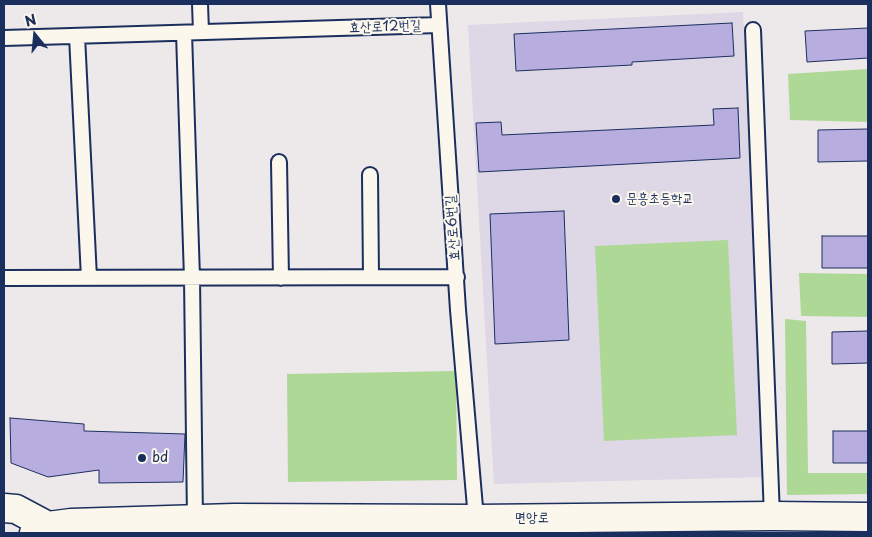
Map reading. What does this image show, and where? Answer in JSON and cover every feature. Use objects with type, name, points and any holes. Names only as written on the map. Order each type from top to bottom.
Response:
[{"type":"main road","name":"면앙로","points":[[4,508],[16,509],[54,529],[195,520],[234,526],[475,526],[697,525],[772,516],[868,517]]},
{"type":"lane","points":[[200,4],[202,32]]},
{"type":"lane","points":[[438,4],[440,25]]},
{"type":"lane","name":"효산로12번길","points":[[4,38],[440,25],[448,154]]},
{"type":"lane","points":[[752,30],[772,516]]},
{"type":"lane","points":[[184,33],[192,278],[195,520]]},
{"type":"lane","points":[[77,36],[89,278]]},
{"type":"lane","name":"효산로6번길","points":[[4,278],[457,277],[448,154]]},
{"type":"lane","points":[[280,162],[281,278]]},
{"type":"lane","points":[[370,175],[371,277]]},
{"type":"lane","points":[[457,277],[475,526]]},
{"type":"shaded area","name":"문흥초등학교","points":[[743,12],[762,373],[764,477],[494,484],[468,25]]},
{"type":"green space","points":[[868,69],[868,122],[790,120],[788,74]]},
{"type":"green space","points":[[728,240],[737,435],[604,441],[595,246]]},
{"type":"green space","points":[[799,273],[868,274],[868,317],[801,316]]},
{"type":"green space","points":[[785,319],[806,321],[808,473],[868,473],[868,494],[787,495]]},
{"type":"green space","points":[[456,371],[457,480],[288,482],[287,374]]},
{"type":"building","points":[[732,23],[734,56],[632,62],[632,65],[516,71],[514,34]]},
{"type":"building","points":[[868,28],[868,58],[807,62],[805,31]]},
{"type":"building","points":[[738,108],[740,158],[479,172],[476,123],[501,122],[502,135],[714,125],[713,109]]},
{"type":"building","points":[[868,129],[868,161],[818,162],[818,130]]},
{"type":"building","points":[[564,211],[569,340],[495,344],[490,214]]},
{"type":"building","points":[[822,236],[868,236],[868,268],[822,268]]},
{"type":"building","points":[[868,331],[868,363],[832,364],[832,332]]},
{"type":"building","points":[[10,418],[84,424],[84,431],[185,434],[183,482],[99,483],[99,470],[48,477],[11,463]]},
{"type":"building","points":[[833,431],[868,431],[868,463],[833,463]]},
{"type":"place","name":"문흥초등학교","points":[[616,199]]},
{"type":"place","name":"bd","points":[[142,458]]}]
